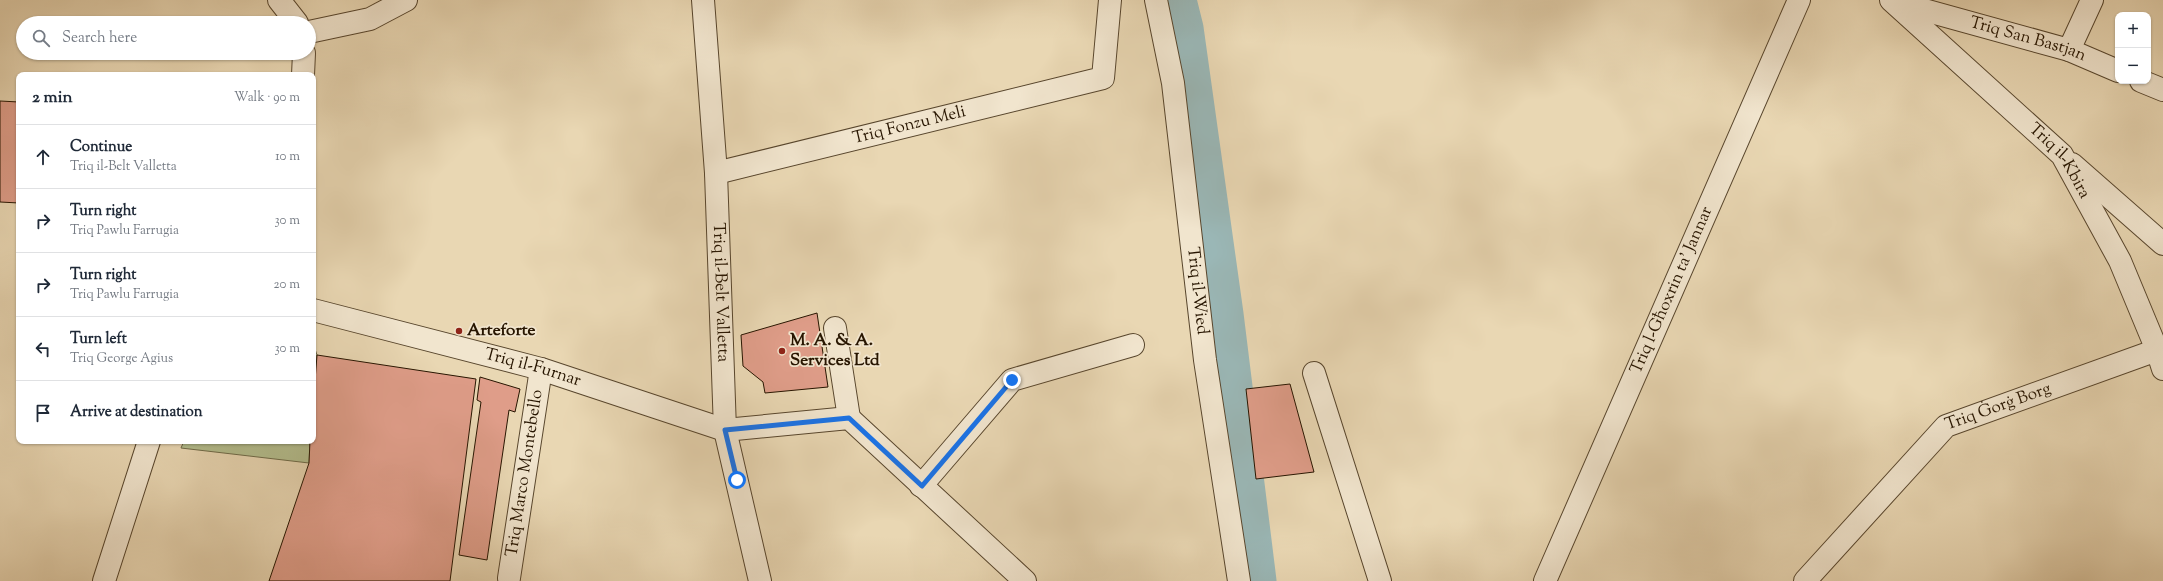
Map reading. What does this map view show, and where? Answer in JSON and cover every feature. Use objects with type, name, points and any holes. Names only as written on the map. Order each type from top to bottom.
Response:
[{"type":"street","points":[[279,0],[292,16]]},
{"type":"street","points":[[316,31],[370,19],[406,0]]},
{"type":"street","name":"Triq il-Belt Valletta","points":[[702,0],[716,173],[725,430],[760,581]]},
{"type":"street","name":"Triq Fonzu Meli","points":[[716,173],[1103,78],[1110,0]]},
{"type":"street","name":"Triq il-Wied","points":[[1156,0],[1173,83],[1205,360],[1239,581]]},
{"type":"street","name":"Triq l-Għoxrin ta' Jannar","points":[[1544,581],[1799,0]]},
{"type":"street","name":"Triq San Bastjan","points":[[1891,0],[2069,50],[2115,70]]},
{"type":"street","name":"Triq il-Kbira","points":[[1891,0],[2062,155],[2120,261],[2160,360]]},
{"type":"street","points":[[2069,50],[2092,0]]},
{"type":"street","points":[[303,72],[304,60]]},
{"type":"street","points":[[2148,84],[2163,90]]},
{"type":"street","points":[[2062,155],[2163,244]]},
{"type":"street","name":"Triq il-Furnar","points":[[316,311],[541,369],[725,430]]},
{"type":"street","points":[[835,328],[849,418],[1025,581]]},
{"type":"street","points":[[922,486],[1012,380],[1133,345]]},
{"type":"street","name":"Triq Ġorġ Borg","points":[[1805,581],[1946,426],[2160,360]]},
{"type":"street","name":"Triq Marco Montebello","points":[[509,578],[541,369]]},
{"type":"street","points":[[1314,373],[1380,581]]},
{"type":"street","points":[[725,430],[849,418]]},
{"type":"street","points":[[104,581],[148,444]]},
{"type":"green space","points":[[183,444],[310,444],[309,463],[181,448]]},
{"type":"building","points":[[0,101],[16,102],[16,203],[0,202]]},
{"type":"building","name":"M. A. & A. Services Ltd","points":[[817,313],[828,387],[765,393],[763,382],[743,366],[741,335]]},
{"type":"building","points":[[317,355],[476,379],[450,581],[269,581],[309,463],[310,444],[316,444]]},
{"type":"building","points":[[480,377],[520,389],[515,412],[509,410],[487,560],[459,555],[481,402],[477,400]]},
{"type":"building","points":[[1290,384],[1314,472],[1256,479],[1246,389]]},
{"type":"waterway","points":[[1179,0],[1186,28],[1226,314],[1259,581]]},
{"type":"place","name":"Arteforte","points":[[459,331]]},
{"type":"place","name":"M. A. & A. Services Ltd","points":[[782,351]]},
{"type":"route","points":[[737,480],[725,430],[849,418],[922,486],[1012,380]]}]
